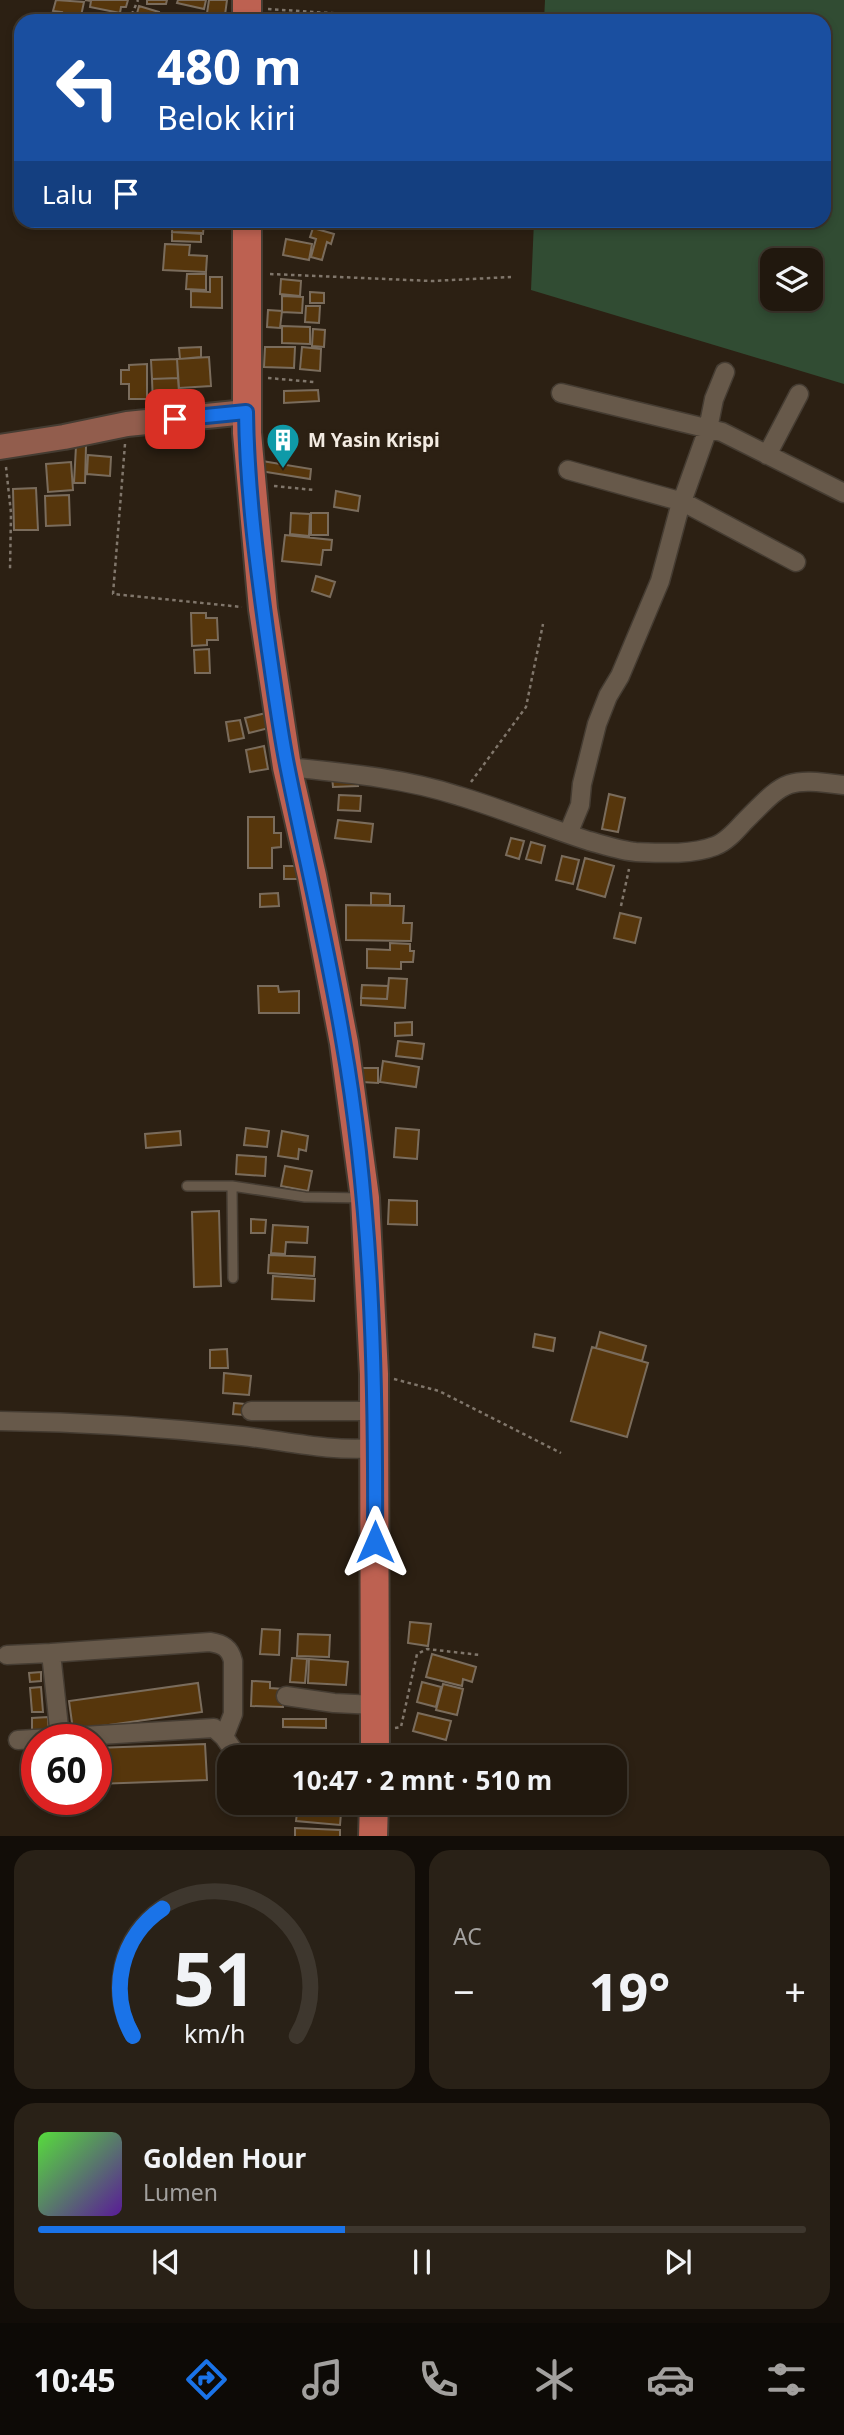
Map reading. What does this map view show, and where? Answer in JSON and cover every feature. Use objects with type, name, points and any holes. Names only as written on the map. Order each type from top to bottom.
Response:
[{"type":"main road","points":[[247,228],[246,412],[250,484],[263,609],[287,767],[312,876],[344,1043],[365,1198],[375,1411],[375,1745]]},
{"type":"main road","points":[[373,1836],[374,1815]]},
{"type":"street","points":[[568,834],[580,805],[582,783],[597,724],[660,581],[708,429],[714,399],[725,372]]},
{"type":"street","points":[[562,393],[722,432],[767,455],[841,486]]},
{"type":"street","points":[[767,455],[799,394]]},
{"type":"street","points":[[2,447],[127,424],[246,412]]},
{"type":"street","points":[[568,470],[683,502],[796,562]]},
{"type":"street","points":[[287,767],[368,775],[415,783],[461,796],[568,834],[632,852],[701,850],[716,846],[736,831],[773,792],[791,782],[814,781],[844,785]]},
{"type":"street","points":[[251,1411],[375,1411]]},
{"type":"street","points":[[0,1421],[78,1422],[241,1436],[339,1450],[375,1448]]},
{"type":"street","points":[[7,1655],[210,1642],[225,1646],[233,1661],[234,1700],[231,1723],[224,1737]]},
{"type":"street","points":[[51,1653],[59,1724]]},
{"type":"street","points":[[286,1696],[334,1703],[374,1714]]},
{"type":"street","points":[[112,1734],[214,1728],[230,1745]]},
{"type":"lane","points":[[187,1186],[232,1186],[305,1197],[365,1198]]},
{"type":"lane","points":[[232,1186],[233,1278]]},
{"type":"path","points":[[247,10],[345,14]]},
{"type":"path","points":[[247,273],[432,281],[511,277]]},
{"type":"path","points":[[246,376],[314,382]]},
{"type":"path","points":[[127,424],[113,594],[263,609]]},
{"type":"path","points":[[2,447],[11,513],[10,570]]},
{"type":"path","points":[[250,484],[314,491]]},
{"type":"path","points":[[461,796],[526,707],[543,624]]},
{"type":"path","points":[[621,906],[632,852]]},
{"type":"path","points":[[374,1374],[439,1391],[561,1453]]},
{"type":"path","points":[[374,1714],[399,1729],[401,1727],[417,1654],[427,1649],[480,1655]]},
{"type":"green space","points":[[545,0],[844,0],[844,384],[531,290],[534,228],[831,228],[831,14],[544,14]]},
{"type":"building","points":[[56,0],[84,2],[81,14],[53,11]]},
{"type":"building","points":[[85,0],[128,0],[126,7],[121,7],[120,13],[90,7],[91,1]]},
{"type":"building","points":[[147,0],[167,0],[166,4],[147,4]]},
{"type":"building","points":[[178,0],[206,0],[204,9],[177,3]]},
{"type":"building","points":[[209,0],[227,0],[225,14],[207,13]]},
{"type":"building","points":[[139,6],[159,12],[159,14],[137,14]]},
{"type":"building","points":[[172,228],[204,228],[203,234],[172,232]]},
{"type":"building","points":[[313,228],[334,234],[331,244],[327,242],[322,260],[311,257],[316,239],[310,237]]},
{"type":"building","points":[[172,232],[201,233],[201,242],[172,241]]},
{"type":"building","points":[[286,239],[312,244],[309,260],[283,255]]},
{"type":"building","points":[[165,244],[190,245],[189,255],[207,256],[206,272],[163,270]]},
{"type":"building","points":[[187,274],[206,274],[206,290],[186,289]]},
{"type":"building","points":[[210,277],[222,277],[222,308],[191,307],[191,291],[210,292]]},
{"type":"building","points":[[281,279],[301,281],[300,296],[280,294]]},
{"type":"building","points":[[310,292],[324,293],[324,303],[310,303]]},
{"type":"building","points":[[282,296],[303,297],[302,313],[282,312]]},
{"type":"building","points":[[306,306],[320,306],[319,323],[305,322]]},
{"type":"building","points":[[268,310],[282,311],[280,328],[267,327]]},
{"type":"building","points":[[282,326],[310,327],[310,344],[282,343]]},
{"type":"building","points":[[313,329],[325,330],[324,347],[312,346]]},
{"type":"building","points":[[201,347],[201,357],[180,359],[179,348]]},
{"type":"building","points":[[265,347],[295,347],[294,368],[264,367]]},
{"type":"building","points":[[302,347],[321,349],[320,371],[300,369]]},
{"type":"building","points":[[209,357],[211,386],[179,388],[177,359]]},
{"type":"building","points":[[177,359],[178,378],[152,379],[151,360]]},
{"type":"building","points":[[147,364],[147,399],[129,399],[129,384],[121,384],[121,370],[129,370],[129,365]]},
{"type":"building","points":[[178,378],[180,407],[168,407],[168,404],[153,405],[152,379]]},
{"type":"building","points":[[318,390],[319,401],[284,403],[284,391]]},
{"type":"building","points":[[76,446],[86,446],[85,483],[74,483]]},
{"type":"building","points":[[88,455],[111,457],[110,476],[87,474]]},
{"type":"building","name":"M Yasin Krispi","points":[[256,460],[311,469],[310,479],[254,470]]},
{"type":"building","points":[[71,462],[73,490],[48,492],[46,464]]},
{"type":"building","points":[[36,488],[38,530],[14,530],[13,489]]},
{"type":"building","points":[[336,491],[360,496],[358,511],[334,507]]},
{"type":"building","points":[[69,495],[70,525],[46,526],[45,496]]},
{"type":"building","points":[[291,513],[310,514],[309,536],[290,534]]},
{"type":"building","points":[[311,513],[328,513],[328,535],[311,535]]},
{"type":"building","points":[[285,535],[332,540],[331,550],[323,550],[321,565],[282,561]]},
{"type":"building","points":[[316,576],[335,582],[330,597],[312,591]]},
{"type":"building","points":[[191,613],[206,613],[206,618],[217,618],[218,640],[207,640],[207,645],[192,646]]},
{"type":"building","points":[[209,649],[210,673],[195,673],[194,650]]},
{"type":"building","points":[[266,713],[269,728],[249,733],[245,718]]},
{"type":"building","points":[[240,720],[244,738],[229,741],[226,722]]},
{"type":"building","points":[[264,746],[268,769],[250,772],[246,750]]},
{"type":"building","points":[[357,775],[358,786],[333,787],[332,776]]},
{"type":"building","points":[[609,794],[625,798],[618,832],[602,829]]},
{"type":"building","points":[[339,795],[361,796],[360,811],[338,810]]},
{"type":"building","points":[[248,817],[274,817],[274,833],[281,833],[281,847],[272,848],[272,868],[248,868]]},
{"type":"building","points":[[338,820],[373,824],[371,842],[335,838]]},
{"type":"building","points":[[511,838],[524,841],[519,859],[506,855]]},
{"type":"building","points":[[531,842],[545,846],[541,863],[526,859]]},
{"type":"building","points":[[562,856],[579,860],[573,884],[556,880]]},
{"type":"building","points":[[585,858],[614,866],[605,897],[577,889]]},
{"type":"building","points":[[284,866],[300,866],[300,879],[284,879]]},
{"type":"building","points":[[278,893],[279,906],[260,907],[260,894]]},
{"type":"building","points":[[371,893],[390,894],[390,905],[371,905]]},
{"type":"building","points":[[346,905],[404,906],[403,923],[412,923],[411,941],[346,940]]},
{"type":"building","points":[[620,913],[641,918],[635,943],[614,938]]},
{"type":"building","points":[[390,943],[410,944],[410,951],[414,951],[413,962],[401,962],[401,969],[367,968],[367,949],[390,950]]},
{"type":"building","points":[[389,978],[407,979],[405,1008],[361,1005],[361,998],[387,999]]},
{"type":"building","points":[[362,985],[388,986],[387,999],[361,998]]},
{"type":"building","points":[[258,986],[278,986],[279,992],[299,991],[299,1013],[259,1013]]},
{"type":"building","points":[[412,1022],[412,1035],[395,1036],[395,1023]]},
{"type":"building","points":[[398,1041],[424,1044],[422,1059],[396,1056]]},
{"type":"building","points":[[383,1061],[419,1067],[416,1087],[380,1082]]},
{"type":"building","points":[[362,1068],[378,1068],[378,1083],[362,1082]]},
{"type":"building","points":[[246,1128],[269,1131],[267,1147],[244,1145]]},
{"type":"building","points":[[396,1128],[419,1130],[417,1159],[394,1157]]},
{"type":"building","points":[[180,1131],[181,1145],[146,1148],[145,1134]]},
{"type":"building","points":[[282,1131],[308,1136],[306,1151],[299,1149],[298,1159],[278,1156]]},
{"type":"building","points":[[237,1155],[266,1157],[265,1176],[236,1174]]},
{"type":"building","points":[[285,1166],[312,1171],[308,1191],[281,1186]]},
{"type":"building","points":[[389,1200],[417,1201],[417,1225],[388,1224]]},
{"type":"building","points":[[219,1211],[221,1286],[194,1287],[192,1212]]},
{"type":"building","points":[[251,1219],[266,1220],[265,1233],[251,1233]]},
{"type":"building","points":[[273,1225],[308,1227],[307,1243],[286,1242],[285,1254],[271,1253]]},
{"type":"building","points":[[269,1255],[315,1257],[314,1276],[268,1273]]},
{"type":"building","points":[[273,1276],[315,1279],[314,1301],[272,1299]]},
{"type":"building","points":[[600,1332],[646,1346],[642,1361],[596,1348]]},
{"type":"building","points":[[535,1334],[555,1338],[553,1351],[533,1347]]},
{"type":"building","points":[[592,1347],[648,1363],[627,1437],[571,1421]]},
{"type":"building","points":[[227,1349],[228,1368],[210,1368],[210,1350]]},
{"type":"building","points":[[224,1373],[251,1376],[249,1395],[223,1393]]},
{"type":"building","points":[[234,1403],[245,1404],[244,1415],[233,1414]]},
{"type":"building","points":[[410,1622],[431,1624],[428,1646],[408,1643]]},
{"type":"building","points":[[262,1629],[280,1630],[279,1655],[260,1654]]},
{"type":"building","points":[[298,1634],[330,1635],[329,1657],[297,1656]]},
{"type":"building","points":[[432,1654],[476,1667],[472,1682],[463,1679],[462,1686],[426,1677]]},
{"type":"building","points":[[292,1658],[307,1659],[305,1683],[290,1682]]},
{"type":"building","points":[[309,1659],[348,1662],[346,1685],[308,1683]]},
{"type":"building","points":[[41,1672],[41,1681],[30,1682],[29,1673]]},
{"type":"building","points":[[252,1681],[270,1682],[270,1688],[284,1689],[283,1707],[251,1706]]},
{"type":"building","points":[[422,1682],[441,1687],[436,1707],[417,1702]]},
{"type":"building","points":[[198,1683],[202,1712],[112,1725],[72,1724],[69,1701]]},
{"type":"building","points":[[443,1684],[463,1689],[457,1715],[436,1710]]},
{"type":"building","points":[[41,1687],[43,1712],[32,1712],[30,1688]]},
{"type":"building","points":[[418,1713],[451,1721],[446,1740],[413,1731]]},
{"type":"building","points":[[48,1717],[48,1724],[32,1724],[32,1718]]},
{"type":"building","points":[[283,1719],[326,1719],[326,1728],[283,1727]]},
{"type":"building","points":[[205,1744],[207,1780],[112,1783],[112,1747]]},
{"type":"building","points":[[297,1815],[341,1815],[340,1825],[296,1821]]},
{"type":"building","points":[[295,1828],[340,1830],[340,1836],[295,1836]]},
{"type":"place","name":"M Yasin Krispi","points":[[283,470]]},
{"type":"route","points":[[175,419],[246,412],[254,529],[271,662],[287,767],[312,876],[344,1043],[365,1198],[374,1374],[375,1542]]}]
